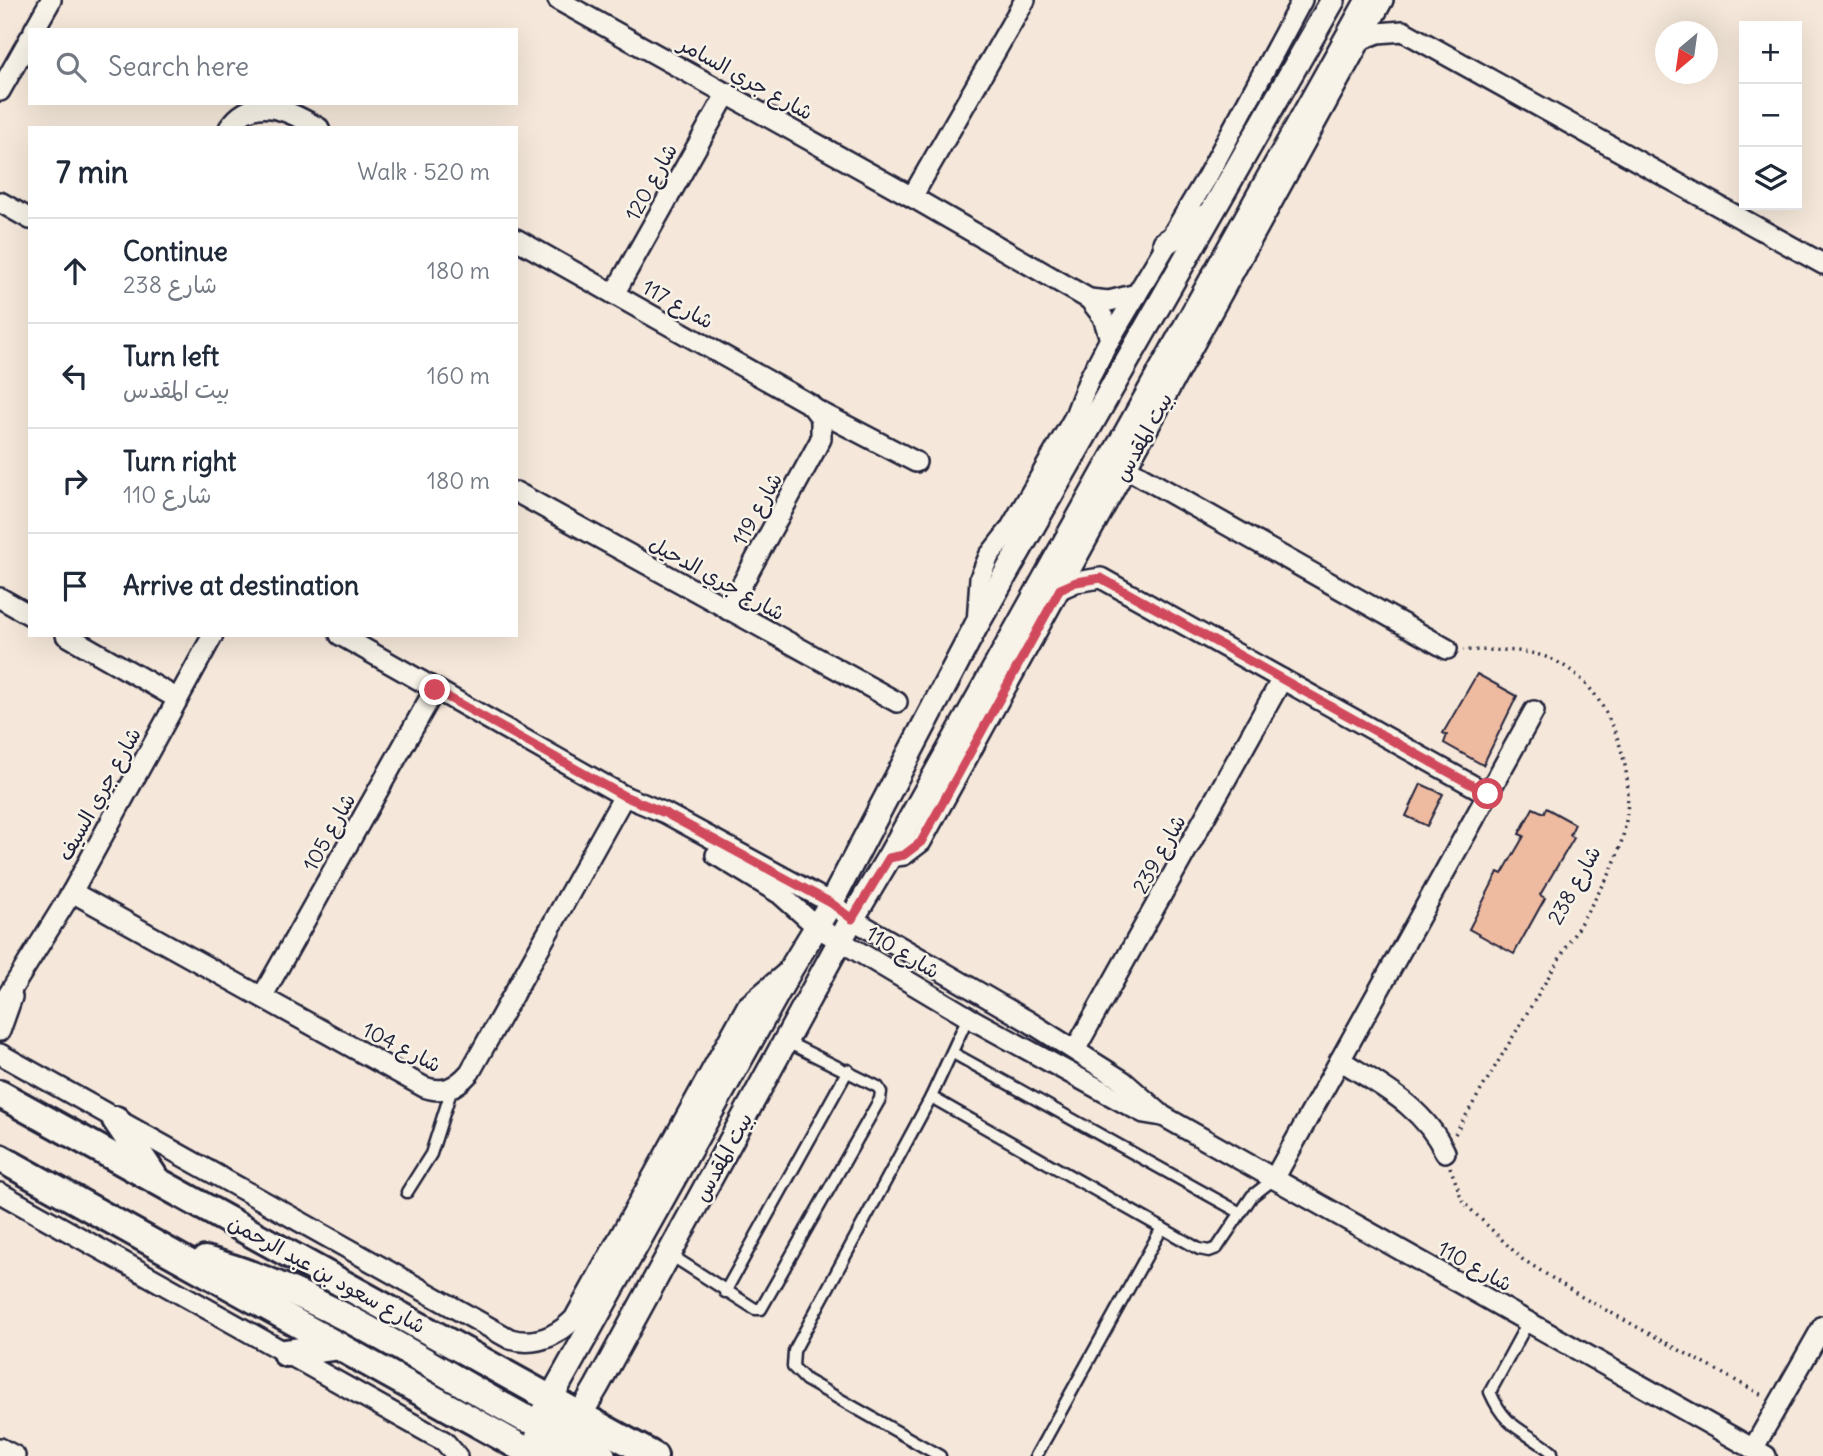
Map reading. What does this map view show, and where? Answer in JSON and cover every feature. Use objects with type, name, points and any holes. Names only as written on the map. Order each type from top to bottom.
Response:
[{"type":"main road","name":"شارع سعود بن عبد الرحمن","points":[[0,1094],[654,1456]]},
{"type":"main road","points":[[116,1120],[156,1180]]},
{"type":"main road","points":[[0,1158],[339,1346],[525,1453],[541,1436],[562,1447],[602,1456]]},
{"type":"main road","points":[[166,1250],[236,1268],[289,1290],[537,1423],[555,1425],[582,1415]]},
{"type":"main road","points":[[286,1353],[339,1346]]},
{"type":"street","points":[[35,28],[51,0]]},
{"type":"street","name":"شارع جري السامر","points":[[558,0],[1089,299],[1103,317],[1110,339]]},
{"type":"street","name":"بيت المقدس","points":[[976,626],[981,578],[989,555],[1010,529],[1074,418],[1089,379],[1110,339],[1165,243],[1207,177],[1302,0]]},
{"type":"street","name":"بيت المقدس","points":[[525,1453],[537,1423],[792,967],[831,903],[976,626],[1333,0]]},
{"type":"street","name":"بيت المقدس","points":[[889,858],[904,855],[921,842],[1126,468],[1321,99],[1368,0]]},
{"type":"street","name":"بيت المقدس","points":[[562,1447],[787,1042],[852,919],[1321,99],[1362,39],[1383,0]]},
{"type":"street","points":[[1389,0],[1403,31]]},
{"type":"street","points":[[912,197],[1018,2]]},
{"type":"street","points":[[1362,39],[1386,31],[1403,31],[1823,264]]},
{"type":"street","points":[[0,91],[28,42]]},
{"type":"street","name":"شارع 120","points":[[614,294],[727,93]]},
{"type":"street","points":[[231,126],[253,108],[274,107],[315,126]]},
{"type":"street","points":[[0,202],[28,218]]},
{"type":"street","points":[[1165,243],[1215,209]]},
{"type":"street","name":"شارع 117","points":[[518,240],[816,410],[916,462]]},
{"type":"street","points":[[1089,299],[1109,301],[1137,294]]},
{"type":"street","name":"شارع 119","points":[[728,610],[817,448],[823,429],[816,410]]},
{"type":"street","points":[[1126,468],[1447,649]]},
{"type":"street","name":"شارع جري الدحيل","points":[[518,493],[897,702]]},
{"type":"street","points":[[1090,534],[1101,578]]},
{"type":"street","points":[[1060,589],[1076,582],[1101,578],[1488,794]]},
{"type":"street","points":[[0,598],[28,614]]},
{"type":"street","points":[[70,637],[178,699]]},
{"type":"street","name":"شارع جري السيف","points":[[0,1008],[72,892],[212,637]]},
{"type":"street","name":"شارع 110","points":[[343,637],[630,799],[660,821],[780,894],[817,927],[968,1017],[1137,1109],[1163,1116]]},
{"type":"street","name":"شارع 239","points":[[1074,1050],[1282,679]]},
{"type":"street","name":"شارع 105","points":[[262,997],[435,690]]},
{"type":"street","points":[[1274,1179],[1534,711]]},
{"type":"street","name":"شارع 110","points":[[630,799],[665,813],[831,903],[852,919],[1074,1050],[1123,1082],[1163,1116],[1759,1452]]},
{"type":"street","name":"شارع 104","points":[[72,892],[424,1087],[440,1091],[452,1088],[470,1072],[630,799]]},
{"type":"street","name":"بيت المقدس","points":[[551,1337],[574,1319],[747,1006],[792,967]]},
{"type":"street","name":"شارع جري السيف","points":[[0,1031],[23,974]]},
{"type":"street","name":"شارع سعود بن عبد الرحمن","points":[[1,1050],[116,1120],[510,1339],[530,1343],[551,1337]]},
{"type":"street","points":[[1340,1060],[1409,1104],[1430,1126],[1445,1152]]},
{"type":"street","points":[[0,1193],[444,1441],[457,1456]]},
{"type":"street","points":[[1759,1452],[1778,1404],[1823,1326]]},
{"type":"lane","points":[[940,1456],[806,1380],[793,1367],[794,1351],[931,1097],[968,1017]]},
{"type":"lane","points":[[669,1254],[725,1292],[757,1310],[761,1309],[880,1099],[878,1087],[787,1042]]},
{"type":"lane","points":[[953,1053],[1239,1212]]},
{"type":"lane","points":[[725,1292],[848,1070]]},
{"type":"lane","points":[[407,1192],[435,1143],[452,1088]]},
{"type":"lane","points":[[931,1097],[1162,1228],[1209,1251],[1220,1245],[1239,1212],[1252,1196],[1274,1179]]},
{"type":"lane","points":[[1036,1456],[1162,1228]]},
{"type":"lane","points":[[1528,1322],[1490,1392],[1507,1422],[1540,1442],[1552,1452],[1552,1456]]},
{"type":"path","name":"شارع 238","points":[[1445,1152],[1608,877],[1623,839],[1629,802],[1627,766],[1616,732],[1601,702],[1580,677],[1552,659],[1536,653],[1447,649]]},
{"type":"path","points":[[1445,1152],[1463,1202],[1522,1259],[1582,1297],[1778,1404]]},
{"type":"building","points":[[1477,674],[1517,696],[1483,765],[1444,743],[1447,735],[1443,733]]},
{"type":"building","points":[[1421,784],[1443,794],[1427,826],[1406,816]]},
{"type":"building","points":[[1533,808],[1544,813],[1546,808],[1575,824],[1570,835],[1574,838],[1540,895],[1545,898],[1514,954],[1469,929],[1498,872],[1502,874],[1524,836],[1519,834]]},
{"type":"route","points":[[435,690],[624,796],[665,813],[831,903],[852,919],[889,858],[904,855],[921,842],[1060,589],[1068,584],[1092,578],[1101,578],[1488,794]]}]
